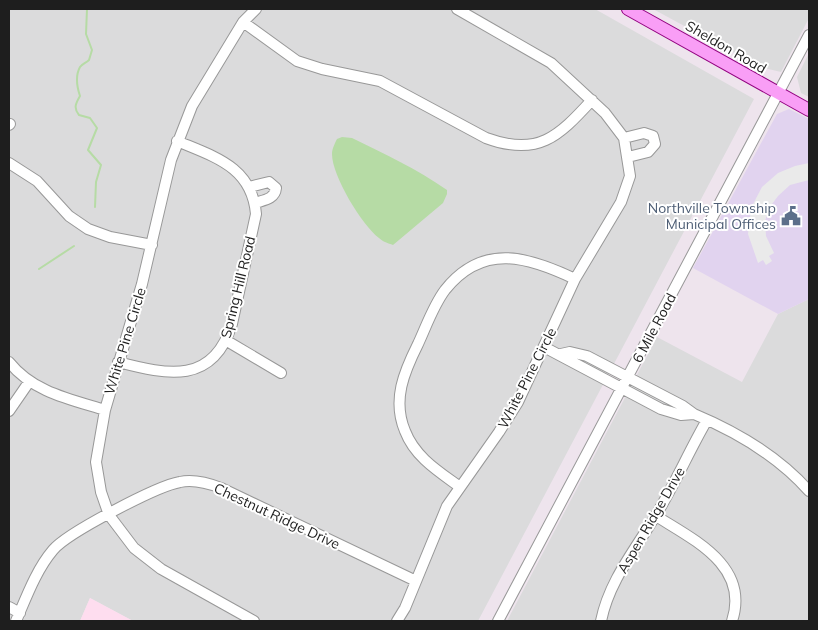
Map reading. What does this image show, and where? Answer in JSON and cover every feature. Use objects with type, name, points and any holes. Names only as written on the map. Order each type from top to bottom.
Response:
[{"type":"main road","name":"Sheldon Road","points":[[628,9],[809,110]]},
{"type":"street","name":"White Pine Circle","points":[[254,621],[148,559],[123,535],[109,515],[101,492],[96,462],[104,410],[152,245],[167,176],[178,142],[192,106],[243,22],[256,9]]},
{"type":"street","name":"White Pine Circle","points":[[397,621],[405,608],[447,506],[509,417],[575,279],[622,202],[630,176],[624,138],[615,124],[592,100],[551,63],[457,9]]},
{"type":"street","points":[[243,22],[297,61],[322,69],[380,81],[486,138],[504,145],[522,146],[538,144],[552,138],[565,129],[592,100]]},
{"type":"street","name":"6 Mile Road","points":[[498,621],[809,35]]},
{"type":"street","points":[[624,138],[644,133],[652,136],[655,144],[648,152],[628,157]]},
{"type":"street","name":"Spring Hill Road","points":[[118,362],[153,371],[175,373],[206,362],[227,341],[256,214],[255,203],[245,180],[223,160],[178,142]]},
{"type":"street","points":[[9,163],[37,181],[69,216],[88,229],[110,238],[152,245]]},
{"type":"street","points":[[249,186],[270,182],[276,188],[275,194],[271,198],[255,203]]},
{"type":"street","points":[[460,487],[418,454],[404,429],[400,408],[399,395],[403,376],[440,297],[451,284],[472,268],[500,258],[529,260],[575,279]]},
{"type":"street","points":[[227,341],[281,373]]},
{"type":"street","points":[[544,347],[561,354],[567,360],[660,409],[681,415],[694,414],[768,452],[796,476],[809,491]]},
{"type":"street","name":"White Pine Circle","points":[[561,354],[570,352],[587,356],[684,406],[694,414]]},
{"type":"street","points":[[9,362],[29,382],[54,395],[104,410]]},
{"type":"street","points":[[9,411],[29,382]]},
{"type":"street","name":"Aspen Ridge Drive","points":[[601,621],[610,592],[627,560],[656,516],[706,420]]},
{"type":"street","name":"Chestnut Ridge Drive","points":[[18,617],[44,562],[54,549],[72,533],[172,483],[191,481],[210,483],[416,580]]},
{"type":"street","points":[[656,516],[703,546],[722,564],[735,595],[732,621]]},
{"type":"street","points":[[9,607],[18,617]]},
{"type":"shaded area","points":[[9,9],[595,9],[754,99],[478,621],[133,621],[90,598],[80,621],[9,621]]},
{"type":"shaded area","points":[[653,9],[809,9],[809,18],[781,72],[760,67]]},
{"type":"shaded area","points":[[809,53],[809,97],[801,93],[797,77]]},
{"type":"shaded area","points":[[789,109],[809,119],[809,299],[778,314],[693,268],[777,114]]},
{"type":"shaded area","points":[[342,137],[352,138],[436,182],[447,190],[443,203],[393,245],[382,240],[372,232],[357,212],[337,175],[332,152],[337,139]]},
{"type":"shaded area","points":[[809,163],[809,180],[790,185],[769,208],[765,221],[766,236],[774,253],[769,256],[772,261],[766,265],[763,260],[758,263],[748,234],[751,208],[762,187],[778,173]]},
{"type":"shaded area","points":[[809,299],[809,621],[507,621],[657,337],[742,382],[778,314]]},
{"type":"shaded area","points":[[90,598],[133,621],[80,621]]},
{"type":"waterway","points":[[87,9],[86,34],[92,50],[89,60],[78,70],[77,81],[80,96],[76,103],[76,108],[79,115],[90,118],[97,128],[88,150],[101,165],[96,182],[95,207]]},
{"type":"waterway","points":[[39,269],[74,246]]},
{"type":"place","name":"Northville Township Municipal Offices","points":[[791,216]]}]
